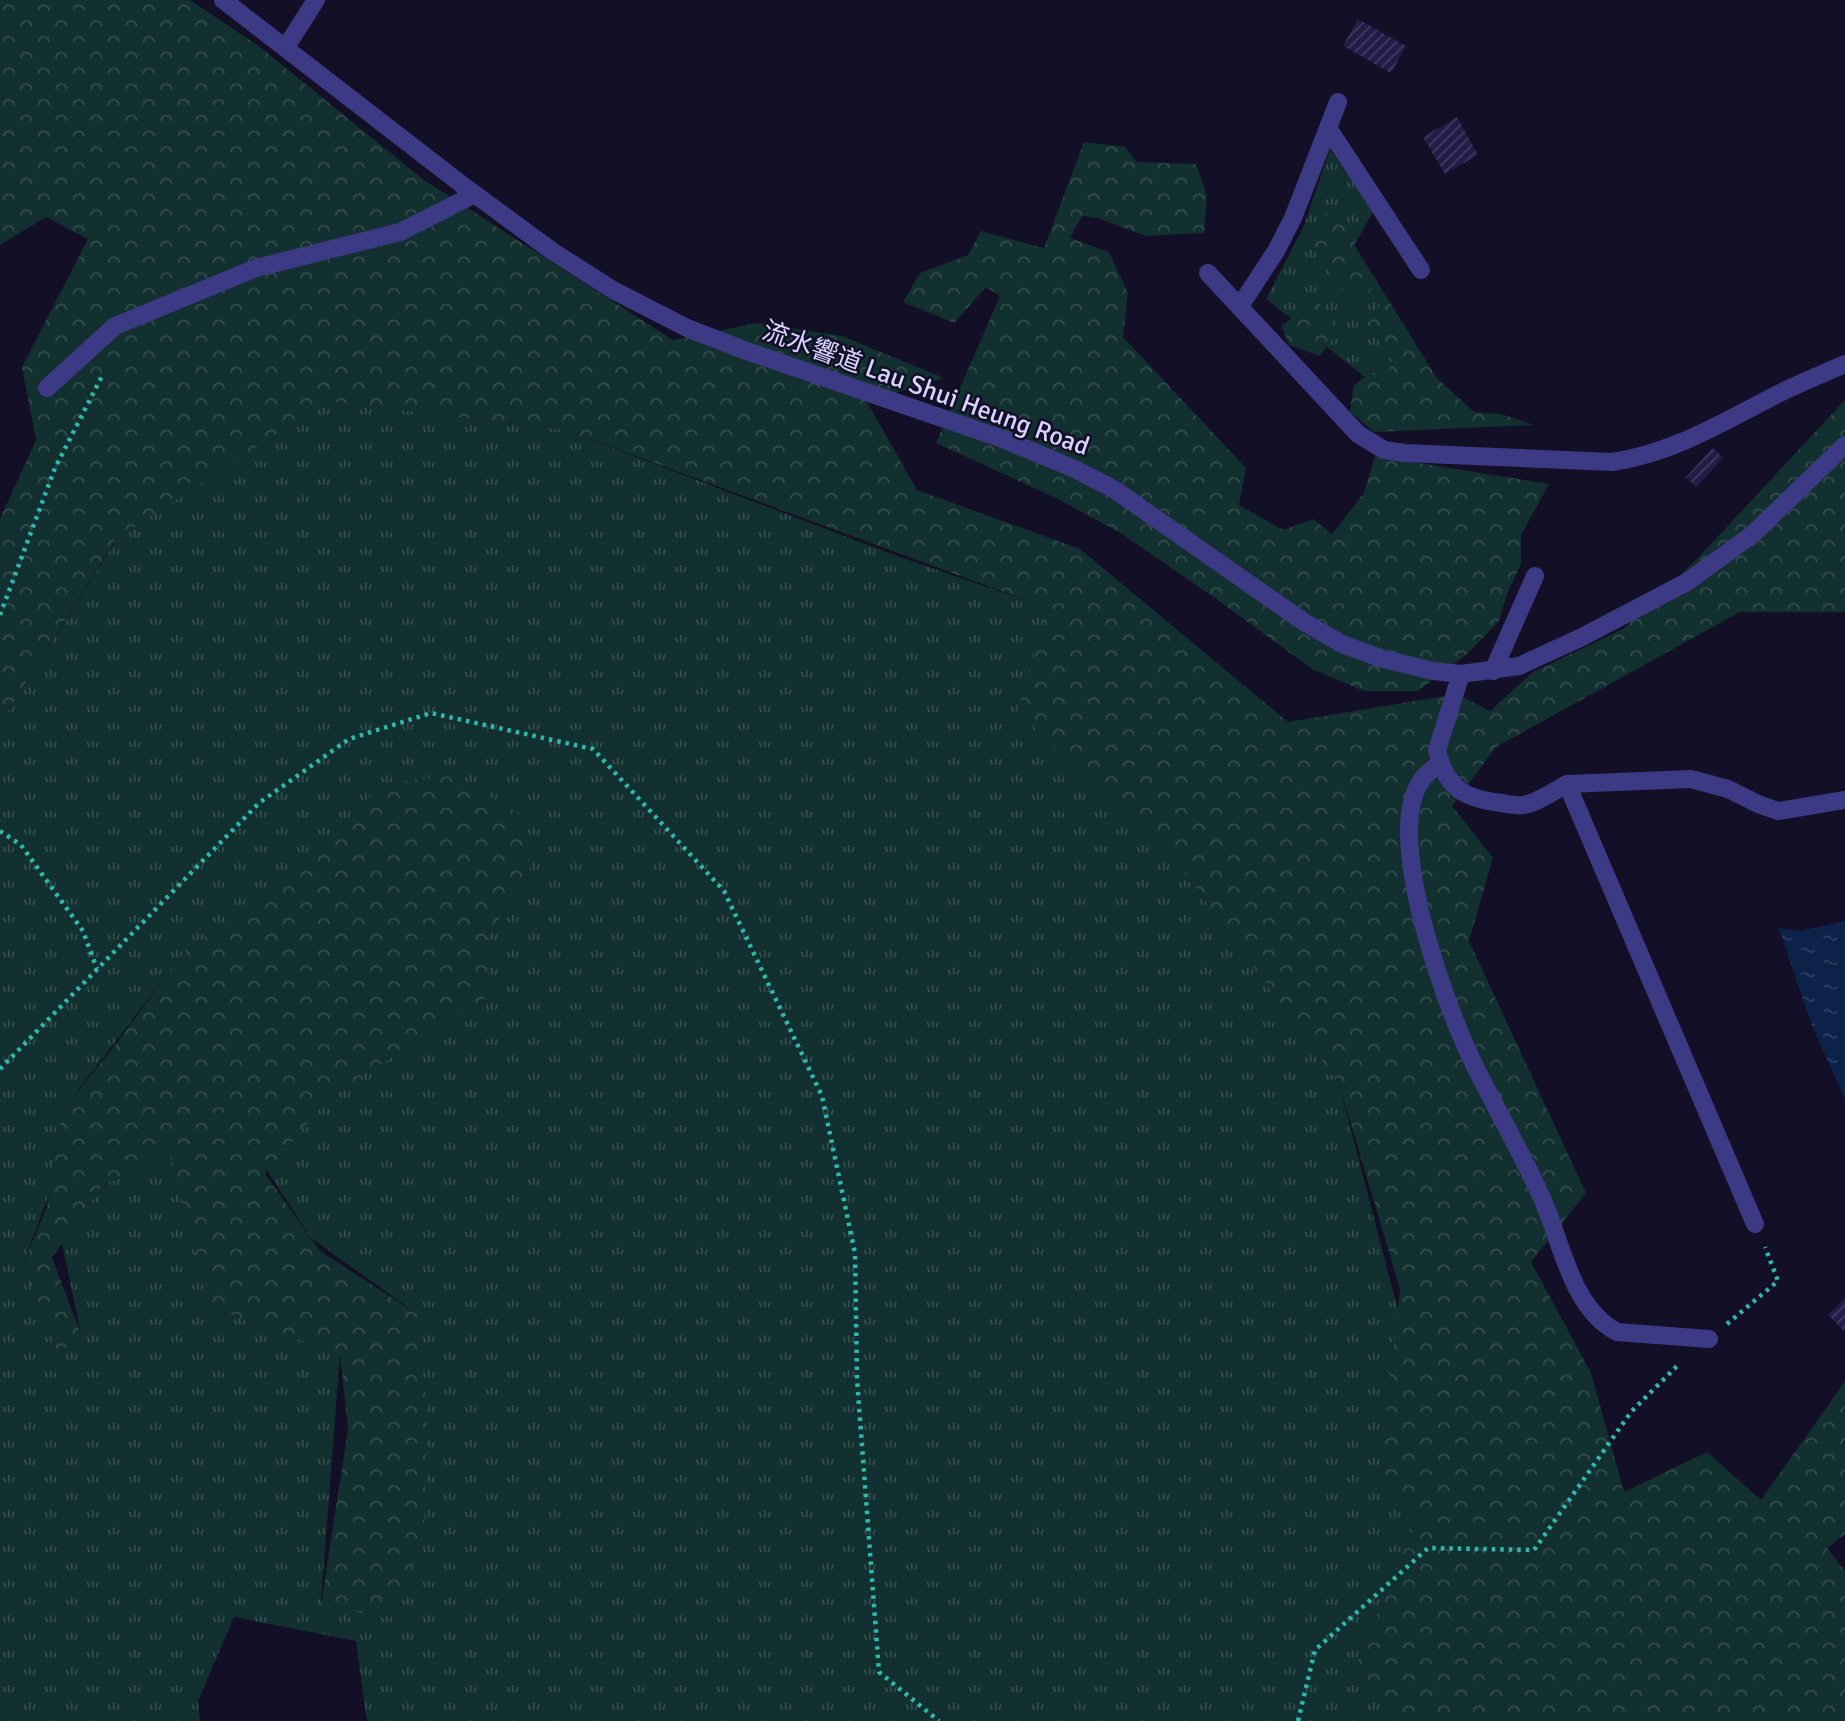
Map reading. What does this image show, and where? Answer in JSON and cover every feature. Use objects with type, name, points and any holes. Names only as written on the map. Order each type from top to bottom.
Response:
[{"type":"street","name":"流水響道 Lau Shui Heung Road","points":[[223,0],[475,194],[579,270],[661,316],[744,350],[1000,438],[1076,469],[1115,490],[1304,622],[1342,644],[1380,658],[1461,674],[1519,666],[1580,638],[1687,582],[1753,534],[1845,445]]},
{"type":"street","points":[[286,47],[316,0]]},
{"type":"street","points":[[1240,306],[1276,251],[1293,218],[1338,102]]},
{"type":"street","points":[[1328,128],[1421,270]]},
{"type":"street","points":[[47,388],[115,326],[256,268],[400,232],[475,194]]},
{"type":"street","points":[[1208,272],[1358,433],[1384,450],[1612,462],[1634,459],[1661,451],[1710,429],[1845,364]]},
{"type":"street","points":[[1493,671],[1535,576]]},
{"type":"street","points":[[1461,674],[1437,750],[1440,763],[1456,788],[1476,801],[1524,806],[1567,784],[1691,779],[1728,789],[1778,811],[1845,800]]},
{"type":"street","points":[[1440,763],[1423,778],[1411,809],[1408,833],[1418,903],[1432,956],[1470,1055],[1542,1197],[1576,1286],[1585,1304],[1606,1327],[1617,1332],[1709,1339]]},
{"type":"street","points":[[1567,784],[1755,1224]]},
{"type":"path","points":[[0,615],[55,468],[103,374],[76,362]]},
{"type":"path","points":[[0,1069],[259,803],[349,739],[431,713],[593,749],[724,891],[822,1096],[856,1253],[857,1379],[879,1672],[939,1721]]},
{"type":"path","points":[[0,831],[21,845],[83,930],[97,969]]},
{"type":"path","points":[[1298,1721],[1315,1650],[1428,1548],[1534,1550],[1631,1412],[1691,1352],[1778,1281],[1755,1224]]},
{"type":"green space","points":[[0,0],[190,0],[260,47],[424,180],[673,340],[757,323],[842,336],[944,378],[867,402],[917,490],[1080,549],[1288,722],[1457,694],[1490,711],[1533,672],[1623,629],[1698,558],[1845,400],[1845,612],[1740,612],[1496,747],[1452,806],[1493,858],[1469,941],[1586,1193],[1531,1262],[1591,1373],[1624,1492],[1707,1452],[1761,1500],[1845,1381],[1845,1534],[1827,1548],[1845,1571],[1845,1721],[1396,1721],[1355,1668],[1416,1522],[1380,1468],[1400,1289],[1339,1084],[1164,844],[1017,712],[1047,608],[565,430],[327,401],[116,539],[0,724],[0,519],[36,440],[22,367],[88,239],[46,217],[0,245]]},
{"type":"green space","points":[[1084,142],[1125,147],[1137,162],[1196,164],[1207,195],[1204,233],[1145,236],[1098,218],[1082,216],[1070,238],[1109,252],[1128,293],[1123,337],[1246,468],[1239,505],[1283,530],[1313,519],[1332,534],[1364,493],[1375,456],[1549,484],[1521,535],[1521,564],[1507,594],[1499,621],[1467,654],[1418,691],[1364,691],[1312,669],[1119,532],[1056,498],[936,443],[1000,296],[986,287],[954,323],[903,302],[920,273],[968,255],[981,231],[1044,248]]},
{"type":"green space","points":[[1330,149],[1373,212],[1354,245],[1436,377],[1365,377],[1266,299],[1303,228]]},
{"type":"green space","points":[[1335,208],[1351,231],[1360,235],[1354,245],[1378,283],[1359,302],[1339,287],[1307,240],[1320,217]]},
{"type":"green space","points":[[1316,301],[1331,314],[1340,329],[1320,356],[1289,345],[1281,326]]},
{"type":"green space","points":[[1389,301],[1436,377],[1474,412],[1501,414],[1534,425],[1374,432],[1350,412],[1354,385],[1369,374],[1387,376],[1392,360],[1362,317]]},
{"type":"green space","points":[[327,401],[565,430],[897,556],[1048,608],[1017,712],[1164,844],[1339,1084],[1398,1310],[1380,1468],[1416,1522],[1355,1668],[1396,1721],[367,1721],[356,1641],[234,1617],[198,1701],[200,1721],[0,1721],[0,724],[125,526]],"holes":[[[306,867],[530,868],[486,939],[257,1155],[311,1238],[417,1314],[385,1618],[321,1601],[340,1354],[215,1309],[169,1151],[101,1187],[62,1243],[81,1334],[59,1355],[22,1266],[50,1192],[62,1111],[167,975]]]},
{"type":"green space","points":[[455,775],[521,815],[530,868],[487,939],[489,996],[330,1096],[265,1174],[320,1251],[417,1314],[427,1408],[424,1540],[385,1618],[321,1605],[348,1429],[340,1355],[215,1309],[193,1247],[169,1151],[101,1187],[52,1258],[81,1334],[59,1355],[22,1266],[47,1207],[62,1111],[184,952],[306,867],[381,784]]},
{"type":"water","points":[[1845,921],[1845,1099],[1812,1026],[1779,928],[1800,931]]},
{"type":"building","points":[[1358,19],[1406,46],[1391,73],[1343,46]]},
{"type":"building","points":[[1457,117],[1478,155],[1445,174],[1423,137]]},
{"type":"building","points":[[1713,448],[1723,458],[1696,487],[1686,477]]},
{"type":"building","points":[[1845,1298],[1845,1332],[1828,1315]]}]
